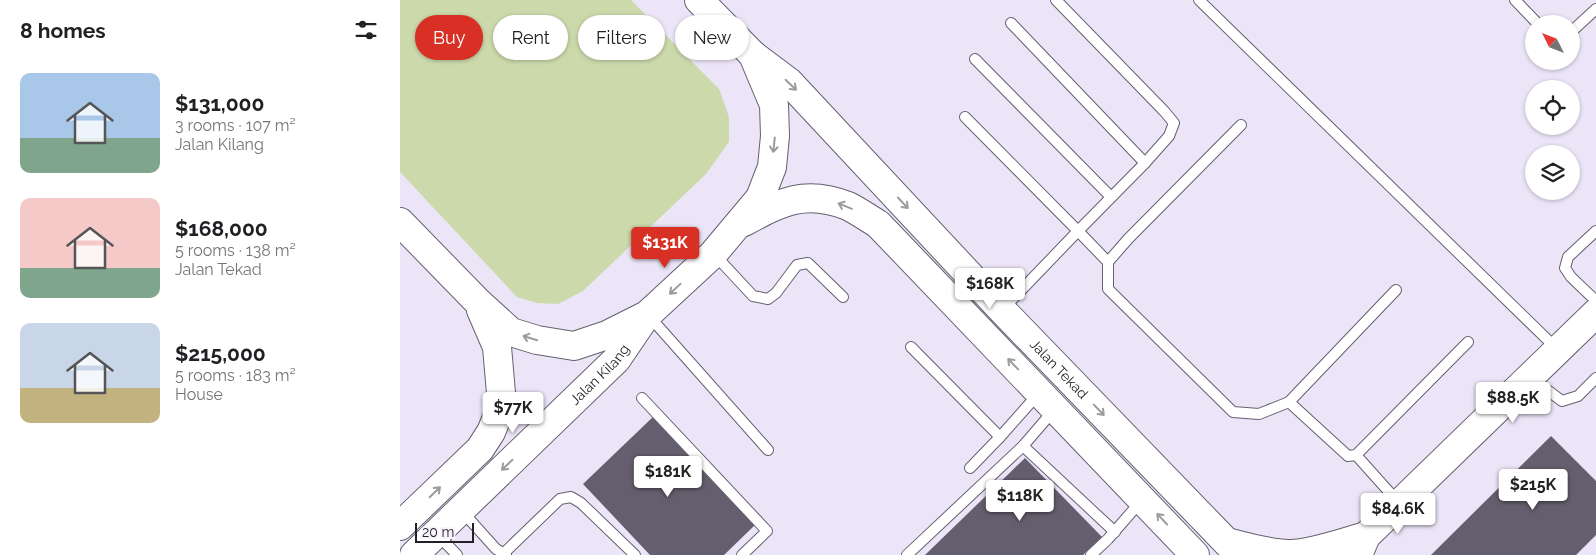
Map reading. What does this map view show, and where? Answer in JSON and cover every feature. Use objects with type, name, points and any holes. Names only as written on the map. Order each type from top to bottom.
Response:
[{"type":"street","points":[[400,222],[511,332],[537,340],[574,346],[607,334],[647,315],[713,254],[760,198],[772,167],[774,105],[753,55],[699,0]]},
{"type":"street","name":"Jalan Tekad","points":[[753,55],[789,82],[1002,310],[1233,549]]},
{"type":"street","points":[[737,225],[771,208],[798,198],[824,198],[849,207],[878,224],[1195,555]]},
{"type":"street","points":[[400,526],[480,449],[491,432],[498,415],[501,393],[497,347],[478,301]]},
{"type":"street","points":[[1233,549],[1290,555],[1315,550],[1362,545],[1400,504],[1596,312]]},
{"type":"street","name":"Jalan Kilang","points":[[414,555],[616,360],[647,315]]},
{"type":"lane","points":[[1002,310],[1145,163],[1169,136],[1174,123],[1056,0]]},
{"type":"lane","points":[[1199,0],[1558,350]]},
{"type":"lane","points":[[1515,0],[1529,15]]},
{"type":"lane","points":[[1580,24],[1596,9]]},
{"type":"lane","points":[[1011,23],[1145,163]]},
{"type":"lane","points":[[976,59],[1111,197]]},
{"type":"lane","points":[[965,117],[1108,262]]},
{"type":"lane","points":[[1241,124],[1128,239],[1108,262],[1108,289],[1234,412],[1259,414],[1290,402],[1396,290]]},
{"type":"lane","points":[[1596,231],[1568,257],[1565,268],[1571,277],[1596,301]]},
{"type":"lane","points":[[713,254],[753,296],[768,299],[776,293],[797,265],[808,263],[843,296]]},
{"type":"lane","points":[[647,315],[768,450]]},
{"type":"lane","points":[[1290,402],[1348,456],[1356,455],[1468,342]]},
{"type":"lane","points":[[911,347],[1000,438]]},
{"type":"lane","points":[[1530,378],[1562,401],[1578,396],[1596,378]]},
{"type":"lane","points":[[642,398],[767,531],[742,555]]},
{"type":"lane","points":[[970,468],[1000,438],[1047,400]]},
{"type":"lane","points":[[907,555],[1023,446],[1047,400]]},
{"type":"lane","points":[[1023,446],[1115,532]]},
{"type":"lane","points":[[1356,455],[1400,504]]},
{"type":"lane","points":[[461,509],[496,548],[505,554],[560,499],[571,497],[581,503],[635,555]]},
{"type":"lane","points":[[1091,555],[1115,532],[1143,499]]},
{"type":"lane","points":[[436,534],[457,555]]},
{"type":"green space","points":[[400,0],[631,0],[646,15],[578,15],[578,60],[665,60],[665,34],[675,44],[675,60],[690,60],[719,89],[729,117],[729,142],[706,174],[583,291],[558,304],[537,303],[517,297],[400,172]]},
{"type":"building","points":[[654,416],[756,524],[724,555],[650,555],[583,484]]},
{"type":"building","points":[[1551,436],[1596,481],[1596,535],[1576,555],[1431,555]]},
{"type":"building","points":[[1025,458],[1102,537],[1083,555],[925,555]]}]
